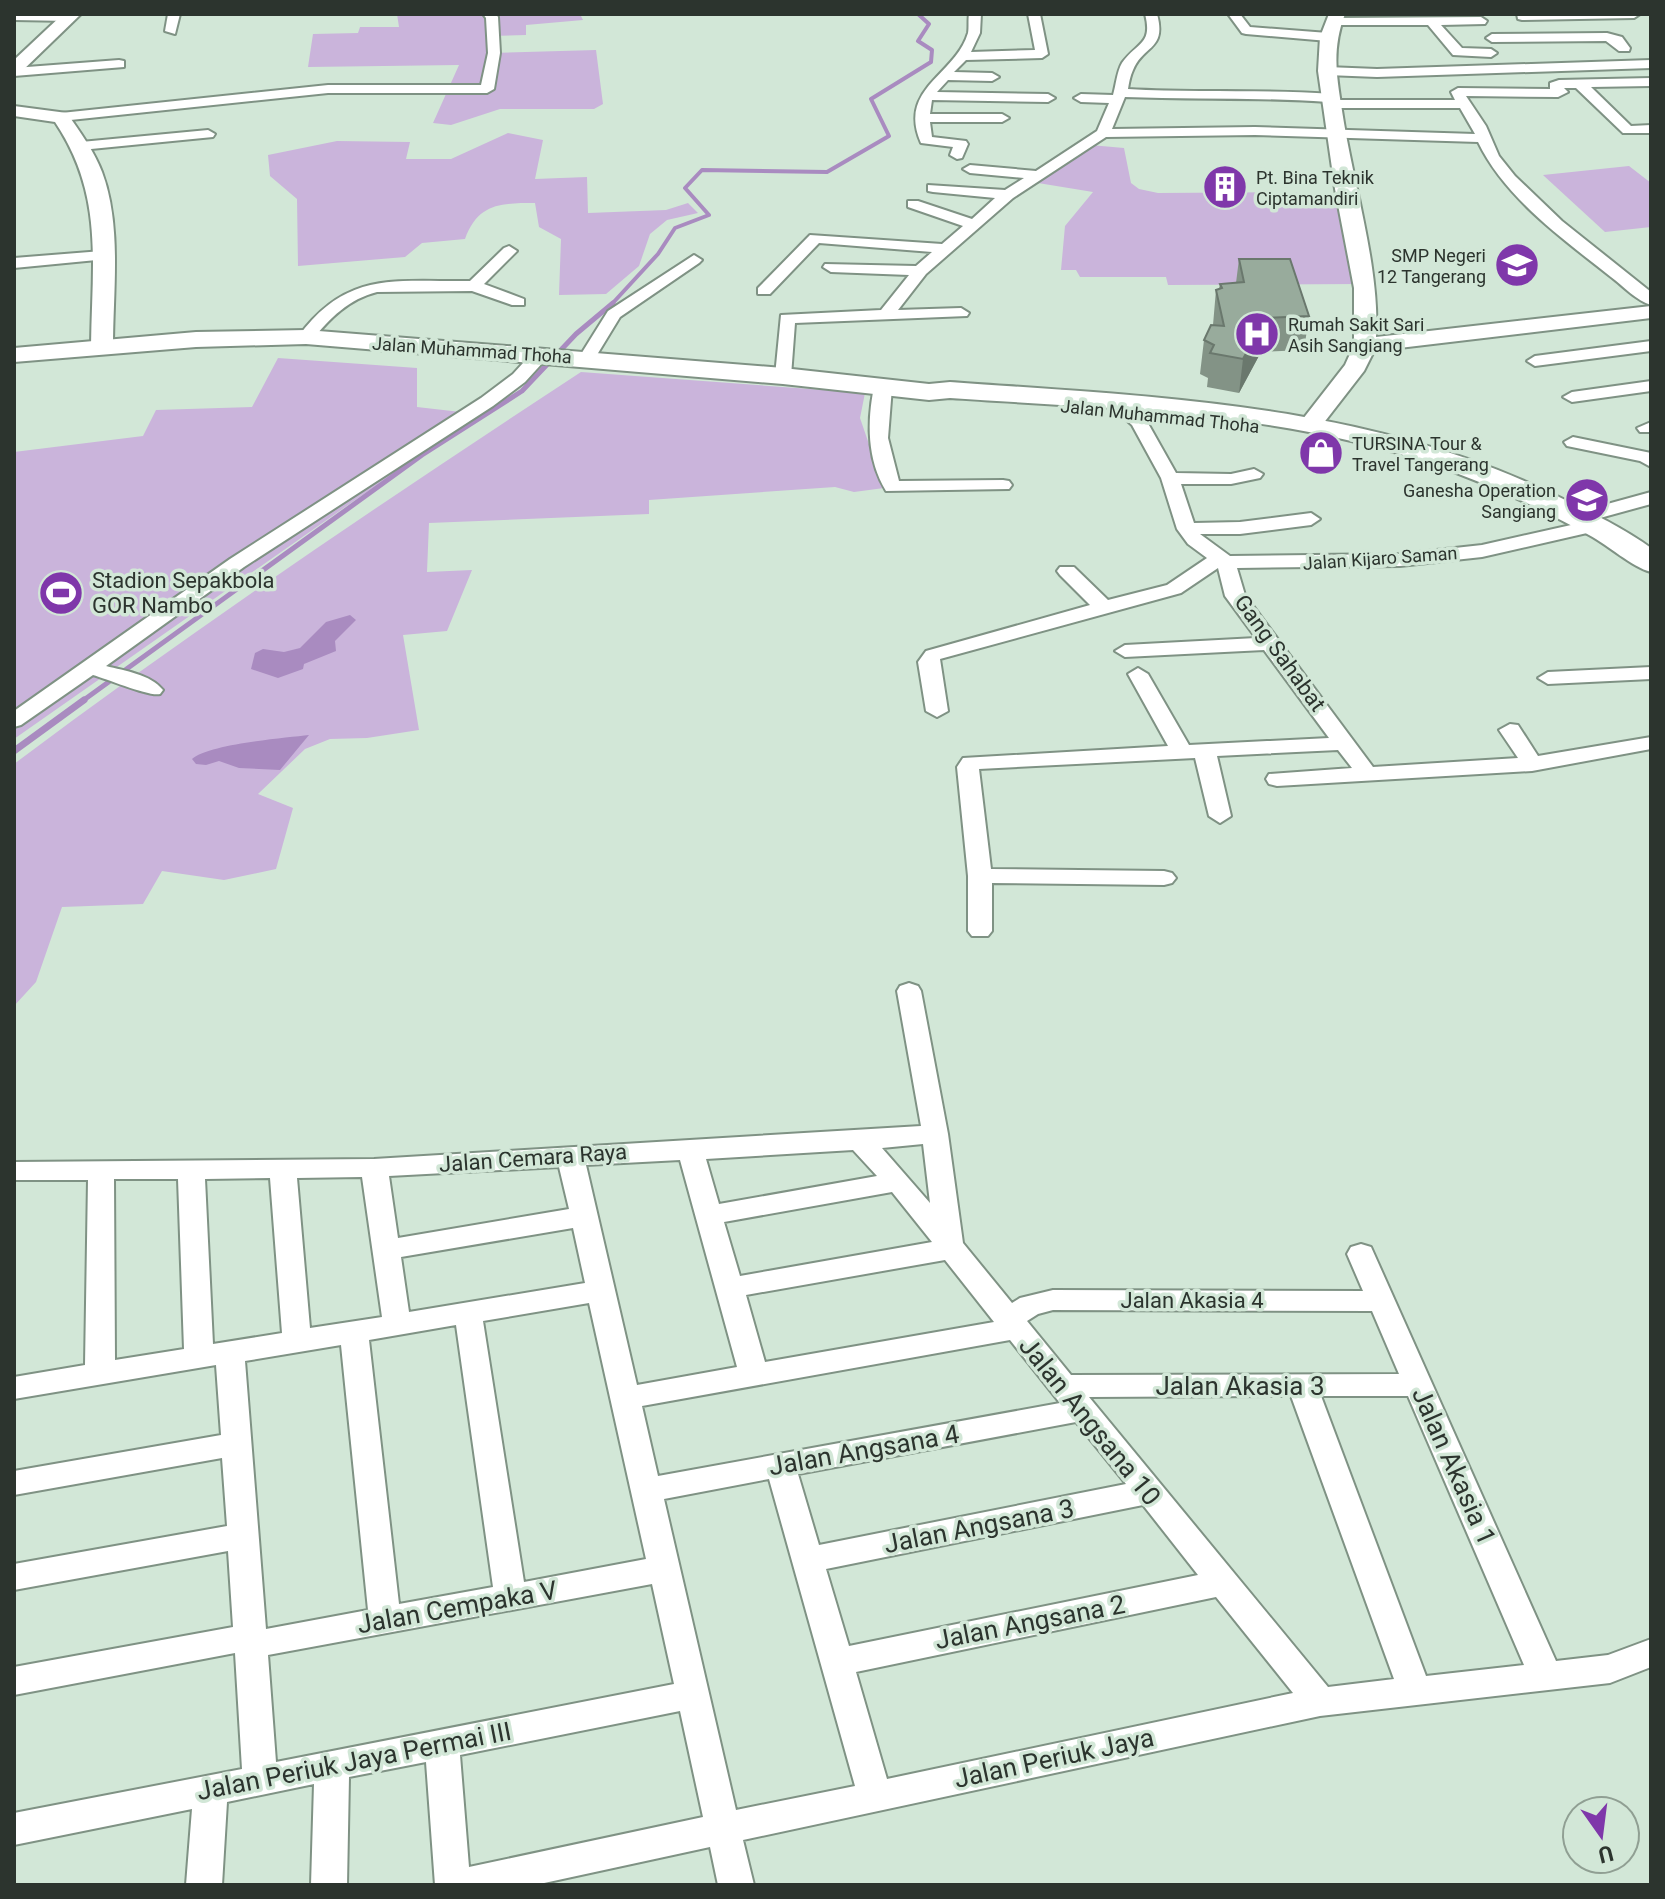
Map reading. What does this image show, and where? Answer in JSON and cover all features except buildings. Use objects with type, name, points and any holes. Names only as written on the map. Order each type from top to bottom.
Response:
[{"type":"main road","points":[[14,71],[71,16]]},
{"type":"main road","points":[[1311,424],[1356,366],[1365,345],[1365,288],[1327,71],[1333,24]]},
{"type":"main road","points":[[14,111],[61,117],[81,146],[96,188],[102,256],[102,346]]},
{"type":"main road","points":[[1365,345],[1651,312]]},
{"type":"main road","name":"Jalan Muhammad Thoha","points":[[14,355],[247,336],[306,337],[783,376],[929,392],[950,390],[1311,424],[1389,448],[1494,487],[1579,523],[1651,563]]},
{"type":"main road","name":"Jalan Muhammad Thoha","points":[[929,392],[944,397],[1125,411],[1201,413],[1389,448]]},
{"type":"main road","name":"Jalan Muhammad Thoha","points":[[1579,523],[1651,571]]},
{"type":"street","points":[[171,31],[174,14]]},
{"type":"street","points":[[61,117],[328,89],[487,89],[494,53],[492,17],[489,14]]},
{"type":"street","points":[[957,155],[959,143],[926,140],[922,118],[926,96],[962,56],[974,33],[975,14]]},
{"type":"street","points":[[962,56],[1042,54],[1034,14]]},
{"type":"street","points":[[1103,133],[1119,96],[1127,66],[1149,45],[1155,29],[1151,14]]},
{"type":"street","points":[[1234,14],[1246,30],[1479,18],[1518,69]]},
{"type":"street","points":[[14,16],[71,16]]},
{"type":"street","points":[[1522,16],[1640,17]]},
{"type":"street","points":[[1432,22],[1460,53],[1505,53]]},
{"type":"street","points":[[1492,38],[1612,37],[1624,48]]},
{"type":"street","points":[[1550,38],[1568,54]]},
{"type":"street","points":[[14,71],[119,64]]},
{"type":"street","points":[[1327,71],[1377,73],[1651,64]]},
{"type":"street","points":[[943,76],[992,77]]},
{"type":"street","points":[[1651,82],[1556,85],[1561,92],[1558,93],[1458,92],[1461,104],[1482,131],[1492,158],[1518,186],[1651,300]]},
{"type":"street","points":[[1579,83],[1641,144]]},
{"type":"street","points":[[1081,98],[1119,96],[1206,108],[1265,93],[1332,101],[1461,104]]},
{"type":"street","points":[[926,96],[1048,98]]},
{"type":"street","points":[[1206,108],[1217,132]]},
{"type":"street","points":[[922,118],[1002,118]]},
{"type":"street","points":[[1628,130],[1651,129]]},
{"type":"street","points":[[887,313],[920,271],[949,249],[973,224],[1036,175],[1103,133],[1217,132],[1483,138]]},
{"type":"street","points":[[81,146],[208,134]]},
{"type":"street","points":[[970,169],[1036,175]]},
{"type":"street","points":[[933,188],[1008,195]]},
{"type":"street","points":[[913,204],[973,224]]},
{"type":"street","points":[[764,291],[815,238],[949,249]]},
{"type":"street","points":[[474,286],[509,251]]},
{"type":"street","points":[[14,263],[102,256]]},
{"type":"street","points":[[584,359],[614,314],[694,260]]},
{"type":"street","points":[[831,267],[920,271]]},
{"type":"street","points":[[306,337],[327,312],[358,292],[377,287],[474,286],[518,302]]},
{"type":"street","points":[[783,376],[787,318],[961,313]]},
{"type":"street","points":[[1535,361],[1651,346]]},
{"type":"street","points":[[1605,352],[1651,386]]},
{"type":"street","points":[[14,721],[108,673],[325,504],[487,402],[545,356]]},
{"type":"street","points":[[1572,397],[1651,386]]},
{"type":"street","points":[[883,387],[877,421],[878,444],[892,487],[1003,485]]},
{"type":"street","points":[[937,711],[928,658],[1030,626],[1106,609],[1174,589],[1223,559],[1195,540],[1186,529],[1170,478],[1139,422],[1125,411]]},
{"type":"street","points":[[1573,442],[1646,457],[1651,462]]},
{"type":"street","points":[[1170,478],[1231,479],[1254,474]]},
{"type":"street","name":"Jalan Kijaro Saman","points":[[1223,559],[1400,560],[1482,551],[1651,498]]},
{"type":"street","points":[[1186,529],[1240,528],[1311,519]]},
{"type":"street","name":"Gang Sahabat","points":[[1223,559],[1235,596],[1368,775]]},
{"type":"street","points":[[1067,571],[1106,609]]},
{"type":"street","points":[[1125,651],[1207,649],[1270,643]]},
{"type":"street","points":[[108,673],[153,690]]},
{"type":"street","points":[[1138,674],[1194,753],[1220,816]]},
{"type":"street","points":[[1548,678],[1644,674],[1651,693]]},
{"type":"street","points":[[1510,730],[1532,764]]},
{"type":"street","points":[[980,931],[980,876],[974,850],[968,767],[971,763],[1347,743]]},
{"type":"street","points":[[1277,779],[1532,764],[1651,743]]},
{"type":"street","points":[[980,876],[1164,878]]},
{"type":"street","points":[[729,1288],[950,1249],[935,1134],[909,991]]},
{"type":"street","name":"Jalan Cemara Raya","points":[[15,1179],[101,1172],[374,1168],[860,1141],[935,1134]]},
{"type":"street","name":"Jalan Angsana 10","points":[[860,1141],[898,1182],[1320,1702]]},
{"type":"street","points":[[690,1149],[754,1375]]},
{"type":"street","points":[[570,1155],[736,1885]]},
{"type":"street","points":[[374,1168],[397,1325]]},
{"type":"street","points":[[283,1169],[297,1341]]},
{"type":"street","points":[[191,1170],[199,1357]]},
{"type":"street","points":[[100,1374],[101,1172]]},
{"type":"street","points":[[708,1215],[898,1182]]},
{"type":"street","points":[[386,1250],[584,1216]]},
{"type":"street","name":"Jalan Akasia 1","points":[[1361,1254],[1546,1677]]},
{"type":"street","points":[[14,1388],[601,1291]]},
{"type":"street","name":"Jalan Akasia 4","points":[[625,1398],[1011,1324],[1030,1305],[1053,1300],[1381,1301]]},
{"type":"street","points":[[468,1313],[510,1597]]},
{"type":"street","points":[[354,1332],[385,1620]]},
{"type":"street","points":[[230,1352],[260,1780]]},
{"type":"street","name":"Jalan Akasia 3","points":[[1061,1386],[1418,1385]]},
{"type":"street","points":[[1302,1386],[1416,1693]]},
{"type":"street","name":"Jalan Angsana 4","points":[[646,1490],[1081,1410]]},
{"type":"street","points":[[14,1483],[236,1444]]},
{"type":"street","points":[[781,1466],[875,1796]]},
{"type":"street","name":"Jalan Angsana 3","points":[[808,1560],[1149,1492]]},
{"type":"street","points":[[14,1577],[243,1536]]},
{"type":"street","name":"Jalan Cempaka V","points":[[14,1681],[385,1620],[664,1569]]},
{"type":"street","name":"Jalan Angsana 2","points":[[837,1662],[1223,1583]]},
{"type":"street","name":"Jalan Periuk Jaya","points":[[456,1885],[1320,1702],[1610,1669],[1651,1653]]},
{"type":"street","name":"Jalan Periuk Jaya Permai III","points":[[14,1829],[693,1694]]},
{"type":"street","points":[[442,1744],[456,1885]]},
{"type":"street","points":[[329,1885],[332,1766]]},
{"type":"street","points":[[204,1885],[211,1790]]},
{"type":"shaded area","points":[[397,14],[580,14],[583,20],[526,25],[526,35],[491,36],[490,53],[596,50],[603,104],[594,109],[500,109],[451,125],[433,123],[459,65],[308,67],[313,34],[358,33],[360,27],[399,27]]},
{"type":"shaded area","points":[[508,133],[543,140],[535,179],[587,177],[588,213],[666,210],[688,203],[698,213],[667,220],[650,234],[639,266],[606,294],[559,295],[561,239],[539,227],[535,203],[492,208],[477,218],[465,239],[422,243],[405,257],[298,266],[297,199],[270,176],[268,155],[337,141],[410,142],[406,159],[451,159]]},
{"type":"shaded area","points":[[1090,145],[1124,148],[1131,183],[1139,189],[1158,193],[1297,192],[1335,200],[1360,284],[1168,285],[1166,277],[1080,277],[1076,270],[1061,270],[1065,226],[1093,192],[1038,183]]},
{"type":"shaded area","points":[[1629,166],[1651,183],[1651,227],[1605,232],[1543,175]]},
{"type":"shaded area","points":[[278,358],[417,368],[417,407],[478,414],[14,739],[14,452],[143,436],[156,410],[252,407]]},
{"type":"shaded area","points":[[581,372],[865,393],[860,418],[884,488],[854,492],[835,487],[649,500],[649,514],[429,523],[427,572],[472,570],[447,631],[403,635],[419,730],[367,738],[330,739],[305,749],[258,794],[293,808],[276,869],[224,880],[162,871],[143,904],[62,907],[36,982],[14,1006],[14,764],[294,564]]},
{"type":"shaded area","points":[[350,615],[356,620],[335,641],[336,651],[304,664],[303,669],[278,678],[251,669],[255,653],[263,649],[284,652],[300,648],[326,622]]},
{"type":"shaded area","points":[[309,735],[280,770],[239,768],[219,761],[196,764],[192,759],[214,749]]},
{"type":"waterway","points":[[612,304],[658,254],[675,228],[709,215],[685,188],[702,170],[827,172],[889,136],[871,99],[931,62],[932,50],[918,41],[929,24],[918,14]]},
{"type":"waterway","points":[[81,702],[422,455],[522,391],[576,334],[612,304]]},
{"type":"waterway","points":[[14,751],[84,700]]},
{"type":"place","name":"Pt. Bina Teknik Ciptamandiri","points":[[1225,187]]},
{"type":"place","name":"SMP Negeri 12 Tangerang","points":[[1517,265]]},
{"type":"place","name":"Rumah Sakit Sari Asih Sangiang","points":[[1257,334]]},
{"type":"place","name":"TURSINA Tour & Travel Tangerang","points":[[1321,453]]},
{"type":"place","name":"Ganesha Operation Sangiang","points":[[1587,500]]},
{"type":"place","name":"Stadion Sepakbola GOR Nambo","points":[[61,593]]}]
